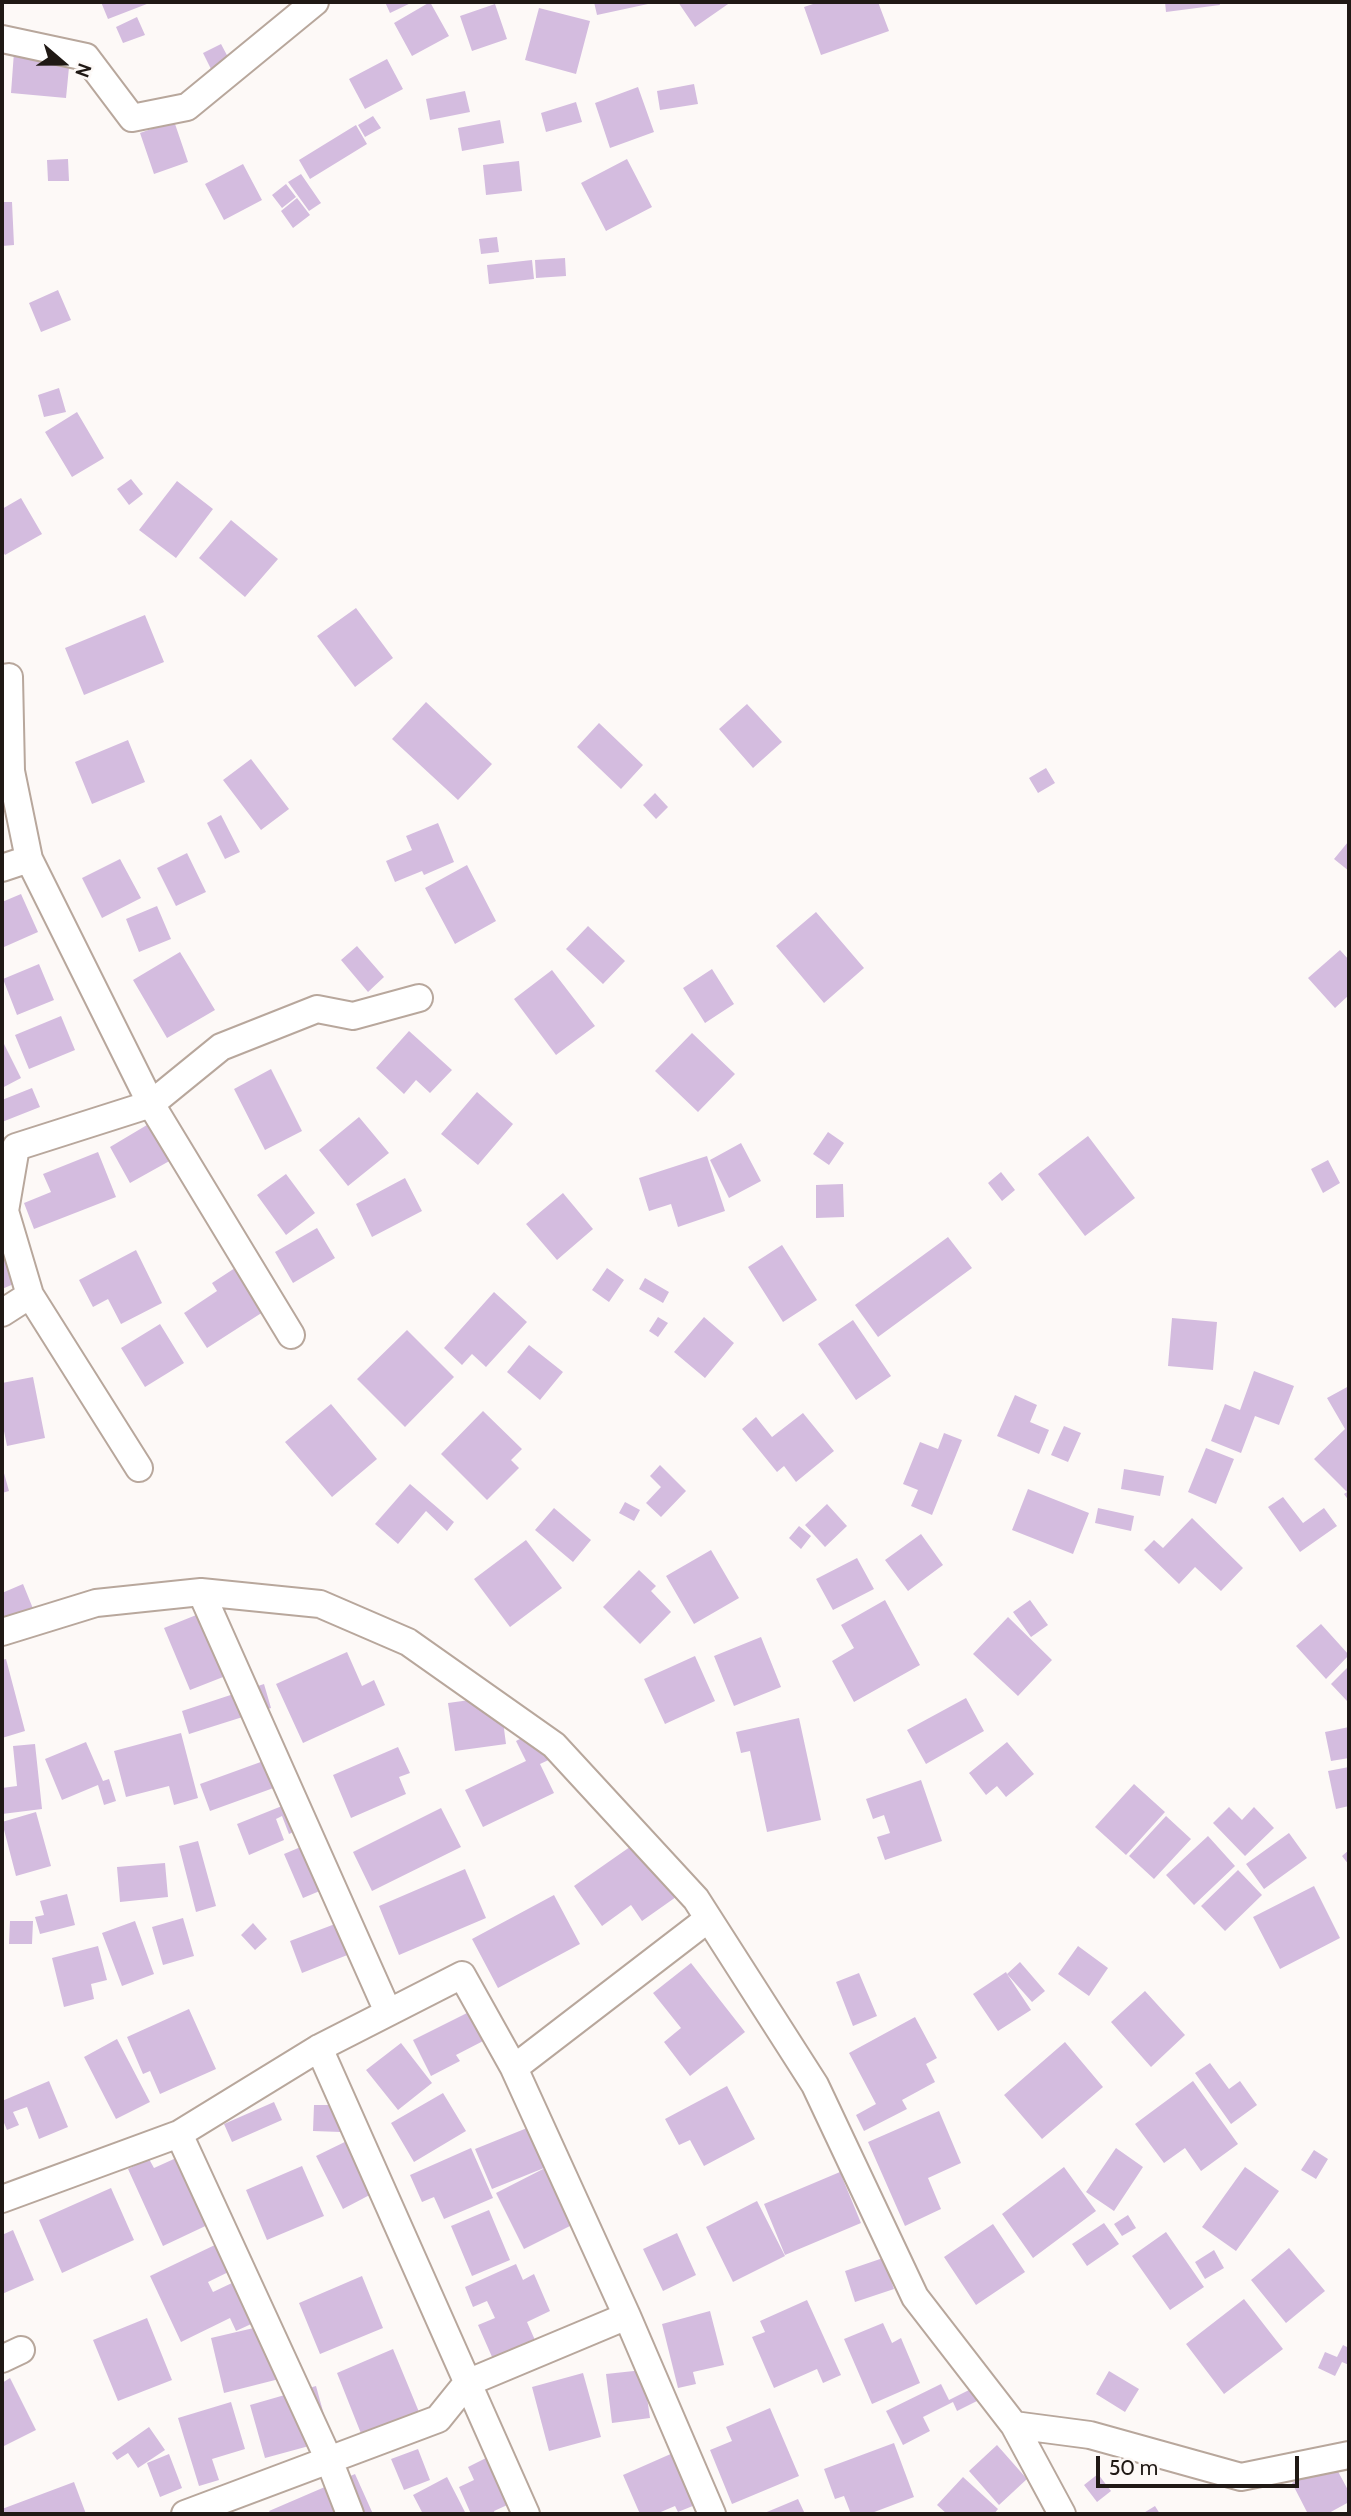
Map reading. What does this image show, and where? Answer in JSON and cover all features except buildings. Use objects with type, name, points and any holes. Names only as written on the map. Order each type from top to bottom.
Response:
[{"type":"street","points":[[2,39],[86,57],[132,118],[187,107],[315,2]]},
{"type":"street","points":[[2,678],[9,677],[11,771],[29,859],[151,1104],[291,1335]]},
{"type":"street","points":[[2,868],[29,859]]},
{"type":"street","points":[[139,1468],[30,1294],[5,1211],[16,1147],[151,1104],[221,1047],[317,1009],[353,1016],[419,998]]},
{"type":"street","points":[[2,1313],[30,1294]]},
{"type":"street","points":[[201,1592],[388,2012]]},
{"type":"street","points":[[2,1632],[96,1603],[201,1592],[320,1604],[408,1642],[554,1745],[696,1899],[815,2085],[915,2297],[1014,2425],[1062,2514]]},
{"type":"street","points":[[514,2068],[708,1919]]},
{"type":"street","points":[[2,2199],[179,2134],[319,2048],[462,1975],[514,2068],[627,2316],[712,2514]]},
{"type":"street","points":[[319,2048],[526,2514]]},
{"type":"street","points":[[179,2134],[329,2460],[351,2514]]},
{"type":"street","points":[[185,2514],[438,2419],[467,2383],[627,2316]]},
{"type":"street","points":[[1014,2425],[1090,2435],[1241,2477],[1349,2455]]}]
